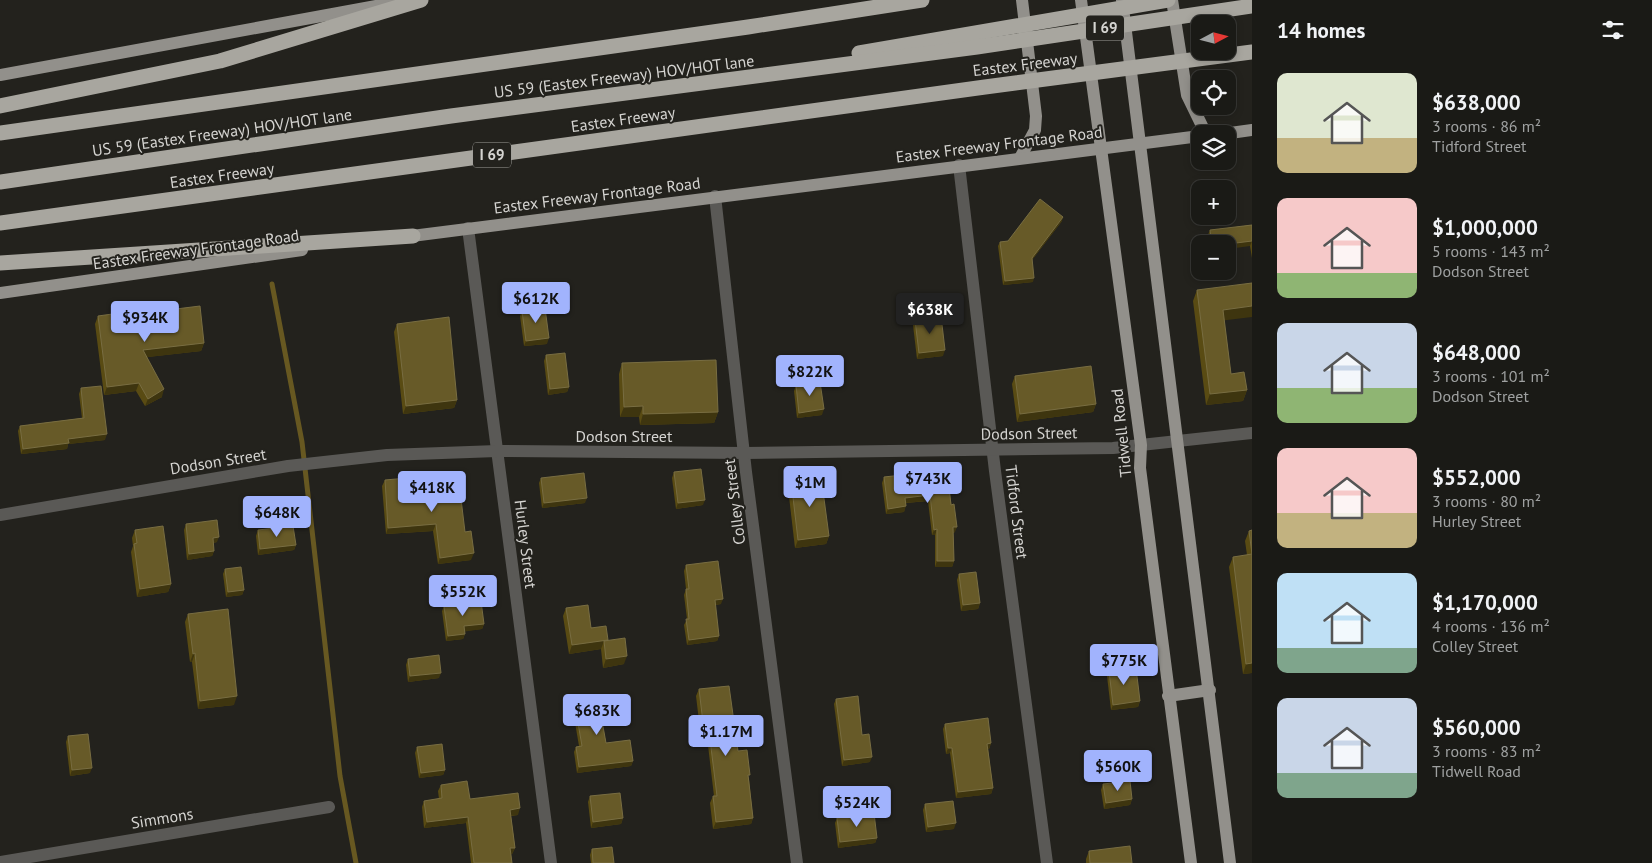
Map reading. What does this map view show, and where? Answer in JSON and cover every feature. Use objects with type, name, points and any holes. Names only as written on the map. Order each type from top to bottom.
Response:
[{"type":"highway","points":[[0,106],[220,61],[422,0]]},
{"type":"highway","points":[[0,133],[729,30],[922,0]]},
{"type":"highway","name":"I 69","points":[[976,40],[1170,0]]},
{"type":"highway","name":"US 59 (Eastex Freeway) HOV/HOT lane","points":[[0,182],[451,116],[643,91],[976,40],[1252,5]]},
{"type":"highway","name":"Eastex Freeway","points":[[0,223],[1244,53]]},
{"type":"highway","points":[[0,263],[413,236]]},
{"type":"main road","points":[[0,75],[410,0]]},
{"type":"main road","points":[[1020,158],[1035,130],[1036,116],[1022,0]]},
{"type":"main road","name":"Tidwell Road","points":[[1081,0],[1141,445],[1140,468],[1191,863]]},
{"type":"main road","points":[[1122,0],[1210,690],[1230,863]]},
{"type":"main road","points":[[1170,0],[1187,95],[1202,125]]},
{"type":"main road","points":[[1236,132],[1252,130]]},
{"type":"main road","name":"Eastex Freeway Frontage Road","points":[[0,293],[468,228],[1191,137]]},
{"type":"main road","points":[[1168,696],[1210,690]]},
{"type":"street","name":"Tidford Street","points":[[959,165],[993,450],[1047,863]]},
{"type":"street","name":"Colley Street","points":[[715,196],[745,453],[797,863]]},
{"type":"street","name":"Hurley Street","points":[[468,228],[550,863]]},
{"type":"street","name":"Dodson Street","points":[[0,515],[288,466],[387,455],[497,451],[745,453],[1113,448],[1252,433]]},
{"type":"street","name":"Simmons","points":[[0,862],[328,807]]},
{"type":"building","points":[[1040,199],[1063,217],[1032,258],[1034,278],[1005,281],[1000,242],[1008,241]]},
{"type":"building","points":[[1252,225],[1252,241],[1236,243],[1236,235],[1211,235],[1210,230]]},
{"type":"building","points":[[1252,283],[1252,306],[1223,310],[1231,374],[1244,372],[1247,390],[1210,394],[1197,290]]},
{"type":"building","points":[[200,306],[204,343],[143,350],[164,389],[148,399],[139,383],[107,387],[98,316],[127,312],[128,315]]},
{"type":"building","points":[[545,308],[549,338],[526,341],[522,311]]},
{"type":"building","points":[[941,316],[945,350],[919,353],[915,320]]},
{"type":"building","points":[[449,317],[457,400],[406,406],[397,324]]},
{"type":"building","points":[[565,353],[569,387],[550,389],[546,355]]},
{"type":"building","points":[[716,360],[718,412],[643,414],[643,406],[624,407],[622,363]]},
{"type":"building","points":[[1091,366],[1096,404],[1020,414],[1015,376]]},
{"type":"building","points":[[820,382],[824,409],[799,413],[796,385]]},
{"type":"building","points":[[101,386],[107,434],[68,439],[69,443],[23,449],[20,426],[84,418],[81,388]]},
{"type":"building","points":[[701,469],[705,500],[678,503],[674,472]]},
{"type":"building","points":[[947,470],[951,505],[954,504],[957,527],[953,527],[954,561],[937,561],[937,529],[934,530],[930,495],[905,498],[906,506],[888,509],[884,477]]},
{"type":"building","points":[[584,473],[587,498],[544,503],[541,478]]},
{"type":"building","points":[[458,474],[465,532],[471,531],[474,553],[440,558],[436,524],[388,528],[385,480],[407,478],[408,497],[438,495],[435,476]]},
{"type":"building","points":[[821,476],[829,536],[798,540],[791,480]]},
{"type":"building","points":[[217,520],[219,537],[213,538],[214,551],[189,554],[186,524]]},
{"type":"building","points":[[163,526],[171,584],[140,589],[134,544],[137,543],[135,530]]},
{"type":"building","points":[[293,526],[296,545],[260,549],[258,530]]},
{"type":"building","points":[[1252,530],[1252,554],[1249,531]]},
{"type":"building","points":[[1252,554],[1252,663],[1246,664],[1233,557]]},
{"type":"building","points":[[718,561],[723,599],[715,600],[719,636],[689,640],[686,619],[689,619],[686,589],[689,589],[686,565]]},
{"type":"building","points":[[241,567],[244,590],[228,592],[225,569]]},
{"type":"building","points":[[976,572],[980,603],[963,605],[959,574]]},
{"type":"building","points":[[481,601],[484,624],[464,626],[465,634],[448,636],[444,606]]},
{"type":"building","points":[[588,605],[591,628],[606,626],[608,640],[572,645],[566,608]]},
{"type":"building","points":[[228,609],[237,696],[200,701],[195,653],[193,654],[188,614]]},
{"type":"building","points":[[625,638],[627,656],[606,659],[604,641]]},
{"type":"building","points":[[439,655],[441,673],[410,676],[408,659]]},
{"type":"building","points":[[1136,668],[1140,701],[1113,705],[1109,671]]},
{"type":"building","points":[[729,686],[738,751],[747,750],[753,818],[716,822],[713,796],[717,796],[709,731],[704,731],[699,689]]},
{"type":"building","points":[[604,695],[607,709],[600,710],[606,743],[630,740],[633,761],[579,767],[576,747],[582,746],[574,700]]},
{"type":"building","points":[[858,696],[862,735],[869,734],[872,757],[844,760],[836,699]]},
{"type":"building","points":[[988,718],[991,743],[987,744],[993,788],[958,792],[952,748],[948,748],[945,724]]},
{"type":"building","points":[[88,734],[92,768],[72,770],[68,736]]},
{"type":"building","points":[[442,744],[445,770],[421,773],[417,747]]},
{"type":"building","points":[[467,781],[470,799],[518,793],[520,808],[510,810],[515,848],[510,848],[512,863],[474,863],[468,817],[427,822],[424,801],[442,798],[441,785]]},
{"type":"building","points":[[1130,781],[1132,799],[1106,803],[1103,784]]},
{"type":"building","points":[[620,793],[623,818],[593,822],[590,796]]},
{"type":"building","points":[[953,801],[956,823],[928,827],[925,804]]},
{"type":"building","points":[[874,813],[877,838],[840,842],[837,818]]},
{"type":"building","points":[[1130,846],[1132,863],[1090,863],[1089,851]]},
{"type":"building","points":[[612,847],[614,863],[593,863],[592,849]]},
{"type":"waterway","points":[[272,284],[302,442],[340,776],[356,863]]}]
